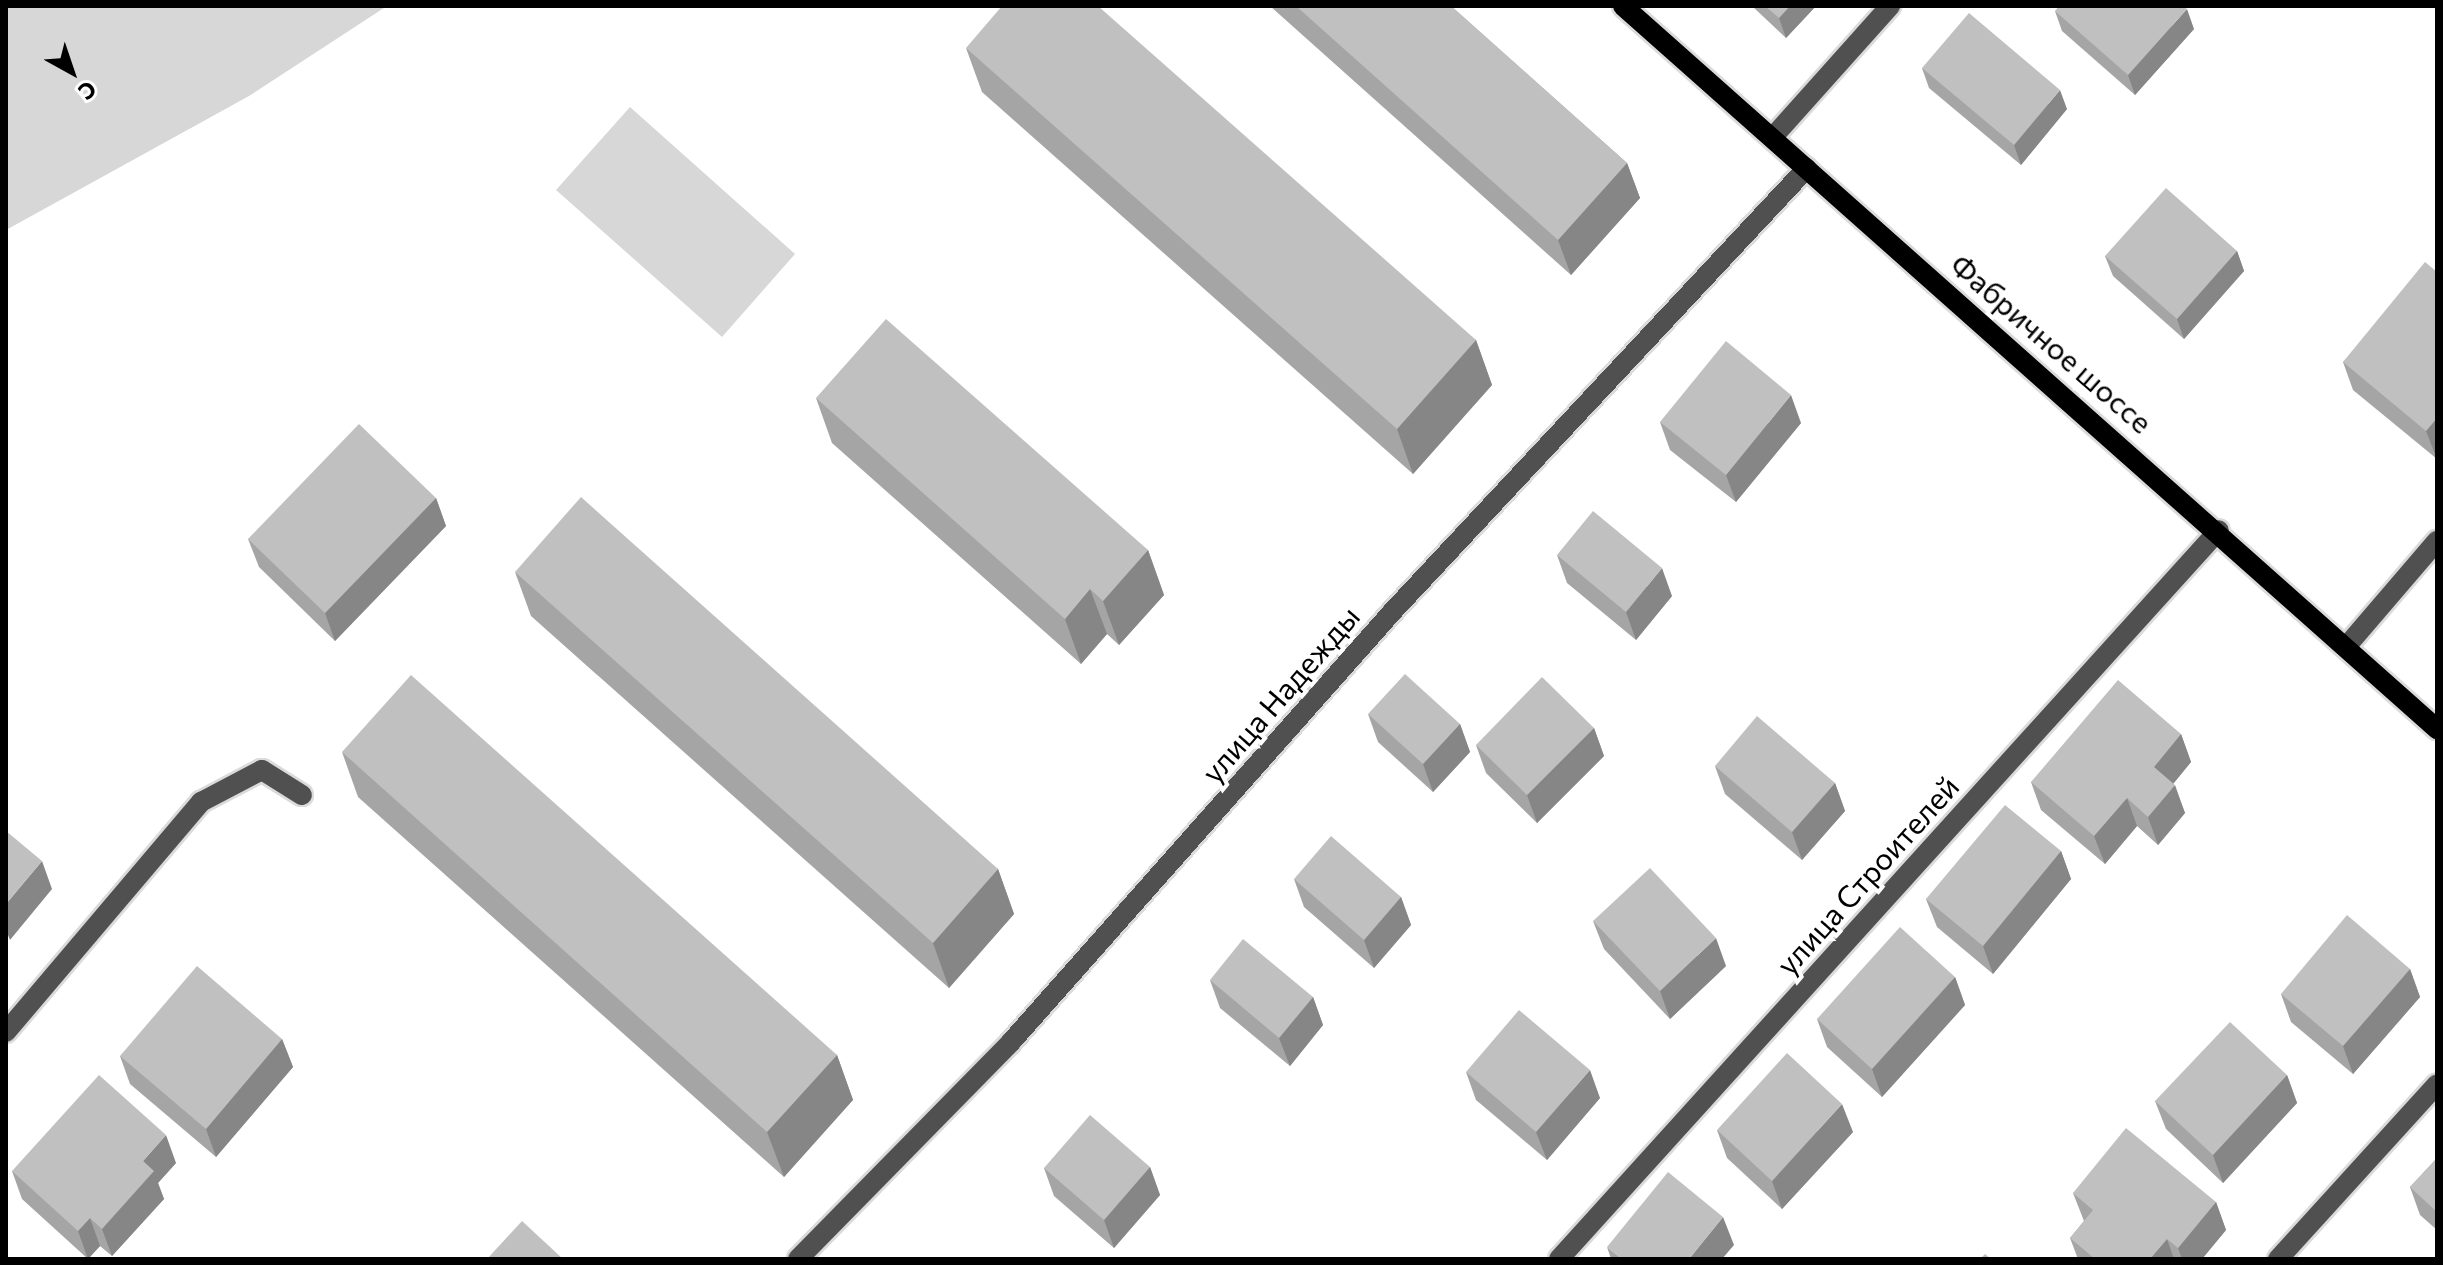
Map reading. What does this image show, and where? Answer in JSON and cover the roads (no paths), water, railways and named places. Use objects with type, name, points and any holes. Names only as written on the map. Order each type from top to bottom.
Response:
[{"type":"main road","name":"Фабричное шоссе","points":[[1623,6],[2219,530],[2437,729]]},
{"type":"street","points":[[1773,137],[1890,6]]},
{"type":"street","name":"улица Надежды","points":[[798,1259],[1011,1042],[1393,611],[1807,168]]},
{"type":"street","name":"улица Строителей","points":[[1559,1259],[2219,530]]},
{"type":"street","points":[[2346,647],[2437,541]]},
{"type":"street","points":[[6,1032],[201,802],[262,770],[302,795]]},
{"type":"street","points":[[2278,1259],[2437,1084]]}]
